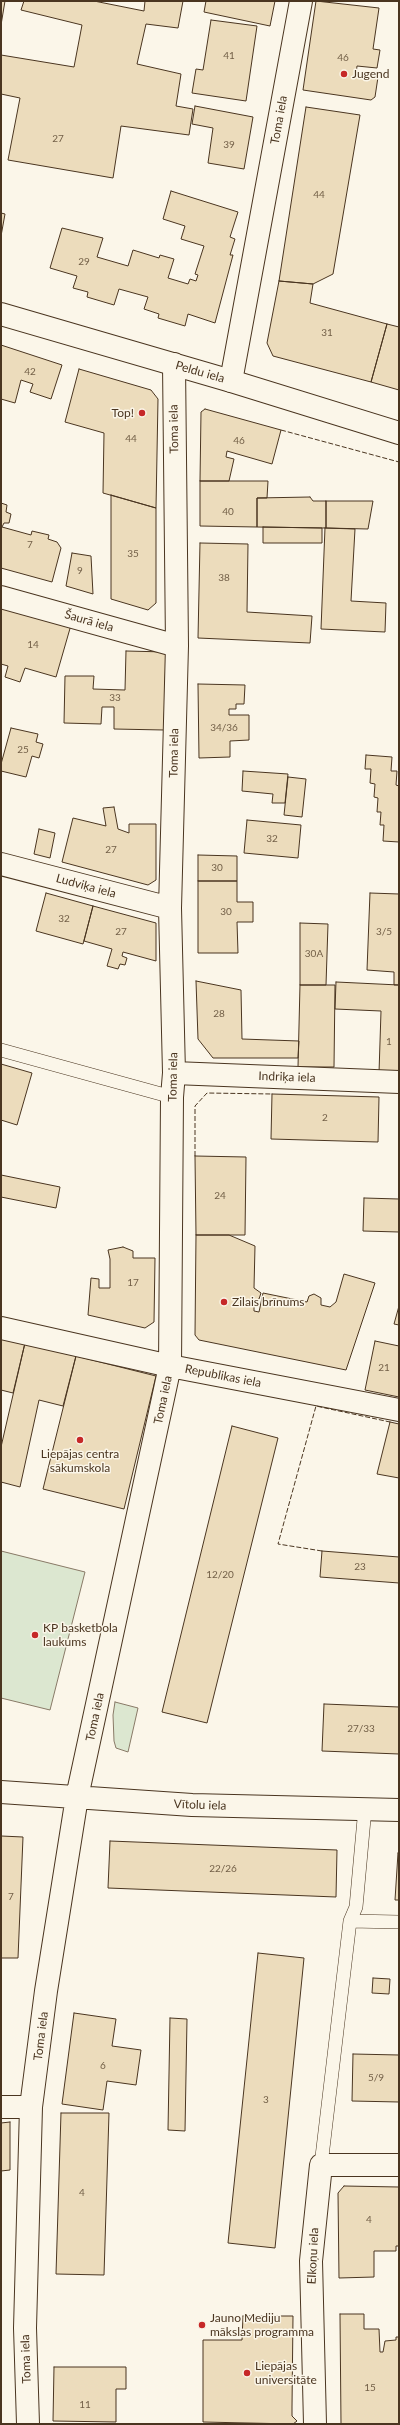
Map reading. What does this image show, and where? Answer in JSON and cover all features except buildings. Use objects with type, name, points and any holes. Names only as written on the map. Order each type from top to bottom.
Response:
[{"type":"street","name":"Toma iela","points":[[231,381],[301,1]]},
{"type":"street","name":"Peldu iela","points":[[1,314],[231,381],[399,433]]},
{"type":"street","name":"Toma iela","points":[[28,2424],[25,2328],[31,2107],[46,1991],[77,1797],[170,1366],[172,1097],[174,1073],[170,908],[177,646],[174,364]]},
{"type":"street","name":"Šaurā iela","points":[[1,597],[177,646]]},
{"type":"street","name":"Ludviķa iela","points":[[1,864],[170,908]]},
{"type":"street","name":"Indriķa iela","points":[[174,1073],[399,1082]]},
{"type":"street","name":"Republikas iela","points":[[1,1328],[170,1366],[399,1410]]},
{"type":"street","name":"Vītolu iela","points":[[1,1792],[192,1805],[399,1810]]},
{"type":"street","points":[[1,2107],[31,2107]]},
{"type":"street","points":[[321,2165],[399,2165]]},
{"type":"street","name":"Elkoņu iela","points":[[315,2424],[311,2261],[321,2165]]},
{"type":"lane","points":[[1,1050],[172,1097]]},
{"type":"lane","points":[[321,2165],[350,1921],[356,1907],[365,1808]]},
{"type":"lane","points":[[350,1921],[399,1922]]},
{"type":"green space","name":"KP basketbola laukums","points":[[1,1551],[85,1572],[50,1710],[1,1698]]},
{"type":"green space","points":[[115,1702],[138,1708],[128,1752],[116,1748],[114,1741],[113,1715]]},
{"type":"fence","points":[[281,430],[399,462]]},
{"type":"fence","points":[[195,1156],[195,1106],[207,1093],[272,1094]]},
{"type":"fence","points":[[322,1551],[278,1544],[316,1406],[390,1422]]},
{"type":"place","name":"Jugend","points":[[344,74]]},
{"type":"place","name":"Top!","points":[[142,413]]},
{"type":"place","name":"Zilais brīnums","points":[[224,1302]]},
{"type":"place","name":"Liepājas centra sākumskola","points":[[80,1440]]},
{"type":"place","name":"KP basketbola laukums","points":[[35,1635]]},
{"type":"place","name":"Jauno Mediju mākslas programma","points":[[202,2325]]},
{"type":"place","name":"Liepājas universitāte","points":[[247,2373]]}]
